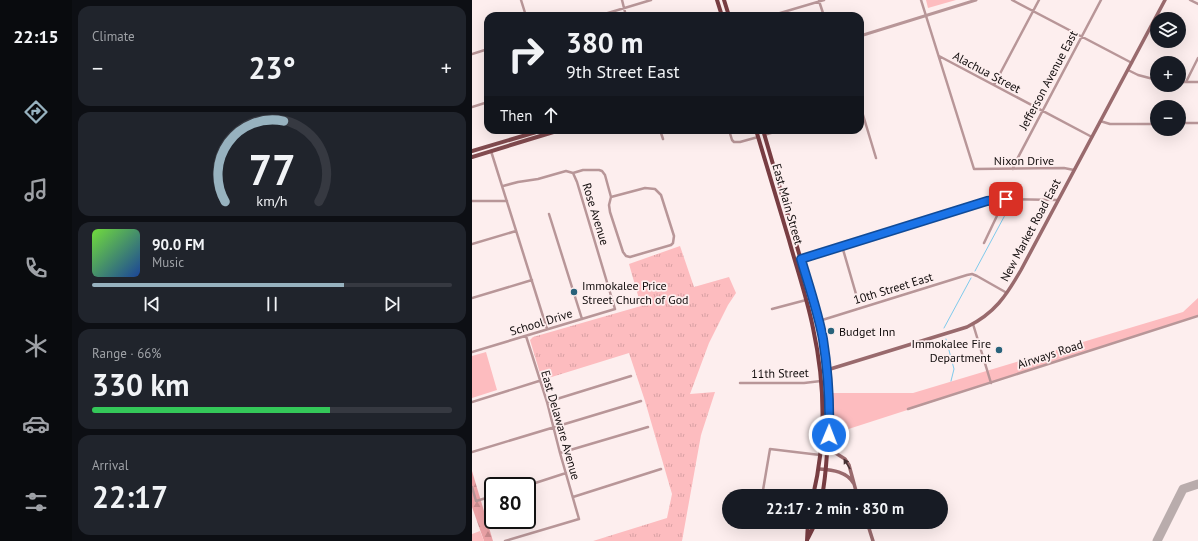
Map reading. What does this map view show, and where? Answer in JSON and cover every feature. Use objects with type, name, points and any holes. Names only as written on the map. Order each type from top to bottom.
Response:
[{"type":"highway","points":[[717,0],[721,12]]},
{"type":"highway","points":[[724,0],[728,12]]},
{"type":"highway","name":"East Main Street","points":[[757,134],[795,261],[813,328],[821,381],[822,421],[819,469],[815,489]]},
{"type":"highway","points":[[758,137],[761,134]]},
{"type":"highway","name":"East Main Street","points":[[764,134],[801,259],[822,338],[827,370],[829,408],[828,444],[823,489]]},
{"type":"highway","points":[[795,261],[801,259]]},
{"type":"highway","points":[[820,371],[827,370]]},
{"type":"highway","points":[[807,540],[808,529]]},
{"type":"highway","points":[[807,540],[812,529]]},
{"type":"main road","name":"New Market Road East","points":[[827,370],[956,331],[973,324],[992,311],[1003,300],[1165,0]]},
{"type":"main road","points":[[472,157],[532,134]]},
{"type":"main road","points":[[472,151],[491,149],[545,134]]},
{"type":"main road","points":[[828,444],[834,452],[845,459],[849,465],[855,489]]},
{"type":"main road","points":[[819,469],[837,471],[847,476],[853,482],[855,489]]},
{"type":"main road","points":[[869,529],[873,541]]},
{"type":"street","points":[[521,0],[525,12]]},
{"type":"street","points":[[622,0],[625,12]]},
{"type":"street","points":[[611,12],[651,0]]},
{"type":"street","points":[[783,12],[824,0]]},
{"type":"street","points":[[921,0],[938,56]]},
{"type":"street","points":[[864,35],[976,0]]},
{"type":"street","points":[[1012,0],[1132,63]]},
{"type":"street","points":[[994,85],[1039,0]]},
{"type":"street","name":"Jefferson Avenue East","points":[[1013,169],[1101,0]]},
{"type":"street","points":[[1190,0],[1198,4]]},
{"type":"street","points":[[819,1],[823,12]]},
{"type":"street","points":[[472,54],[484,50]]},
{"type":"street","name":"Alachua Street","points":[[938,56],[1092,137]]},
{"type":"street","name":"Nixon Drive","points":[[938,56],[974,169],[1064,168],[1074,170]]},
{"type":"street","points":[[1198,58],[1186,82],[1198,82]]},
{"type":"street","points":[[1128,70],[1138,75],[1150,78]]},
{"type":"street","points":[[472,107],[484,103]]},
{"type":"street","points":[[864,120],[876,158]]},
{"type":"street","points":[[1100,121],[1110,124],[1150,124]]},
{"type":"street","points":[[1186,123],[1198,123]]},
{"type":"street","points":[[661,134],[663,139]]},
{"type":"street","points":[[730,134],[734,142],[740,142],[758,137]]},
{"type":"street","points":[[491,149],[547,329]]},
{"type":"street","points":[[573,173],[583,170],[598,170],[602,171],[604,174],[611,197],[610,212],[623,252],[626,256],[630,257],[671,245],[673,243],[674,236],[661,195],[655,189],[645,188],[611,197]]},
{"type":"street","name":"Rose Avenue","points":[[502,186],[538,179],[566,171],[573,173],[615,309]]},
{"type":"street","points":[[801,259],[987,201],[1006,199],[1058,200]]},
{"type":"street","points":[[984,243],[1006,199]]},
{"type":"street","points":[[472,201],[507,201]]},
{"type":"street","points":[[549,214],[582,319]]},
{"type":"street","points":[[472,244],[516,231]]},
{"type":"street","points":[[842,246],[856,294]]},
{"type":"street","name":"10th Street East","points":[[818,321],[968,275],[973,275],[1007,293]]},
{"type":"street","points":[[472,298],[532,280]]},
{"type":"street","points":[[772,309],[806,300]]},
{"type":"street","name":"School Drive","points":[[472,352],[615,309]]},
{"type":"street","name":"Airways Road","points":[[908,409],[1198,316]]},
{"type":"street","points":[[973,324],[991,383]]},
{"type":"street","name":"East Delaware Avenue","points":[[505,541],[579,518],[547,402],[526,336]]},
{"type":"street","points":[[547,402],[631,376]]},
{"type":"street","points":[[472,402],[540,381]]},
{"type":"street","name":"11th Street","points":[[740,383],[796,383],[821,381]]},
{"type":"street","points":[[472,452],[641,401]]},
{"type":"street","points":[[560,453],[648,427]]},
{"type":"street","points":[[763,489],[770,450],[820,455]]},
{"type":"street","points":[[573,497],[661,470]]},
{"type":"street","points":[[536,483],[566,473]]},
{"type":"street","points":[[472,487],[476,501],[484,499]]},
{"type":"green space","points":[[926,0],[956,0],[928,8]]},
{"type":"green space","points":[[680,246],[694,287],[729,277],[736,293],[728,305],[709,343],[690,394],[715,392],[701,435],[682,541],[593,541],[667,518],[672,494],[645,401],[629,353],[542,380],[530,340],[533,337],[641,306],[629,264]]},
{"type":"green space","points":[[1198,298],[1198,316],[833,434],[833,393],[913,393],[1183,312]]},
{"type":"green space","points":[[486,352],[497,390],[472,398],[472,356]]},
{"type":"green space","points":[[472,471],[484,511],[484,529],[489,529],[493,541],[484,541],[472,507]]},
{"type":"green space","points":[[480,531],[484,541],[472,541],[472,534]]},
{"type":"waterway","points":[[975,271],[1012,202]]},
{"type":"waterway","points":[[944,328],[971,278]]},
{"type":"waterway","points":[[946,339],[954,369],[951,381]]},
{"type":"taxiway","points":[[1157,541],[1183,489],[1198,484]]},
{"type":"place","name":"Immokalee Price Street Church of God","points":[[574,292]]},
{"type":"place","name":"Budget Inn","points":[[831,331]]},
{"type":"place","name":"Immokalee Fire Department","points":[[999,350]]},
{"type":"route","points":[[829,435],[828,378],[822,338],[801,259],[987,201],[1006,199]]}]
